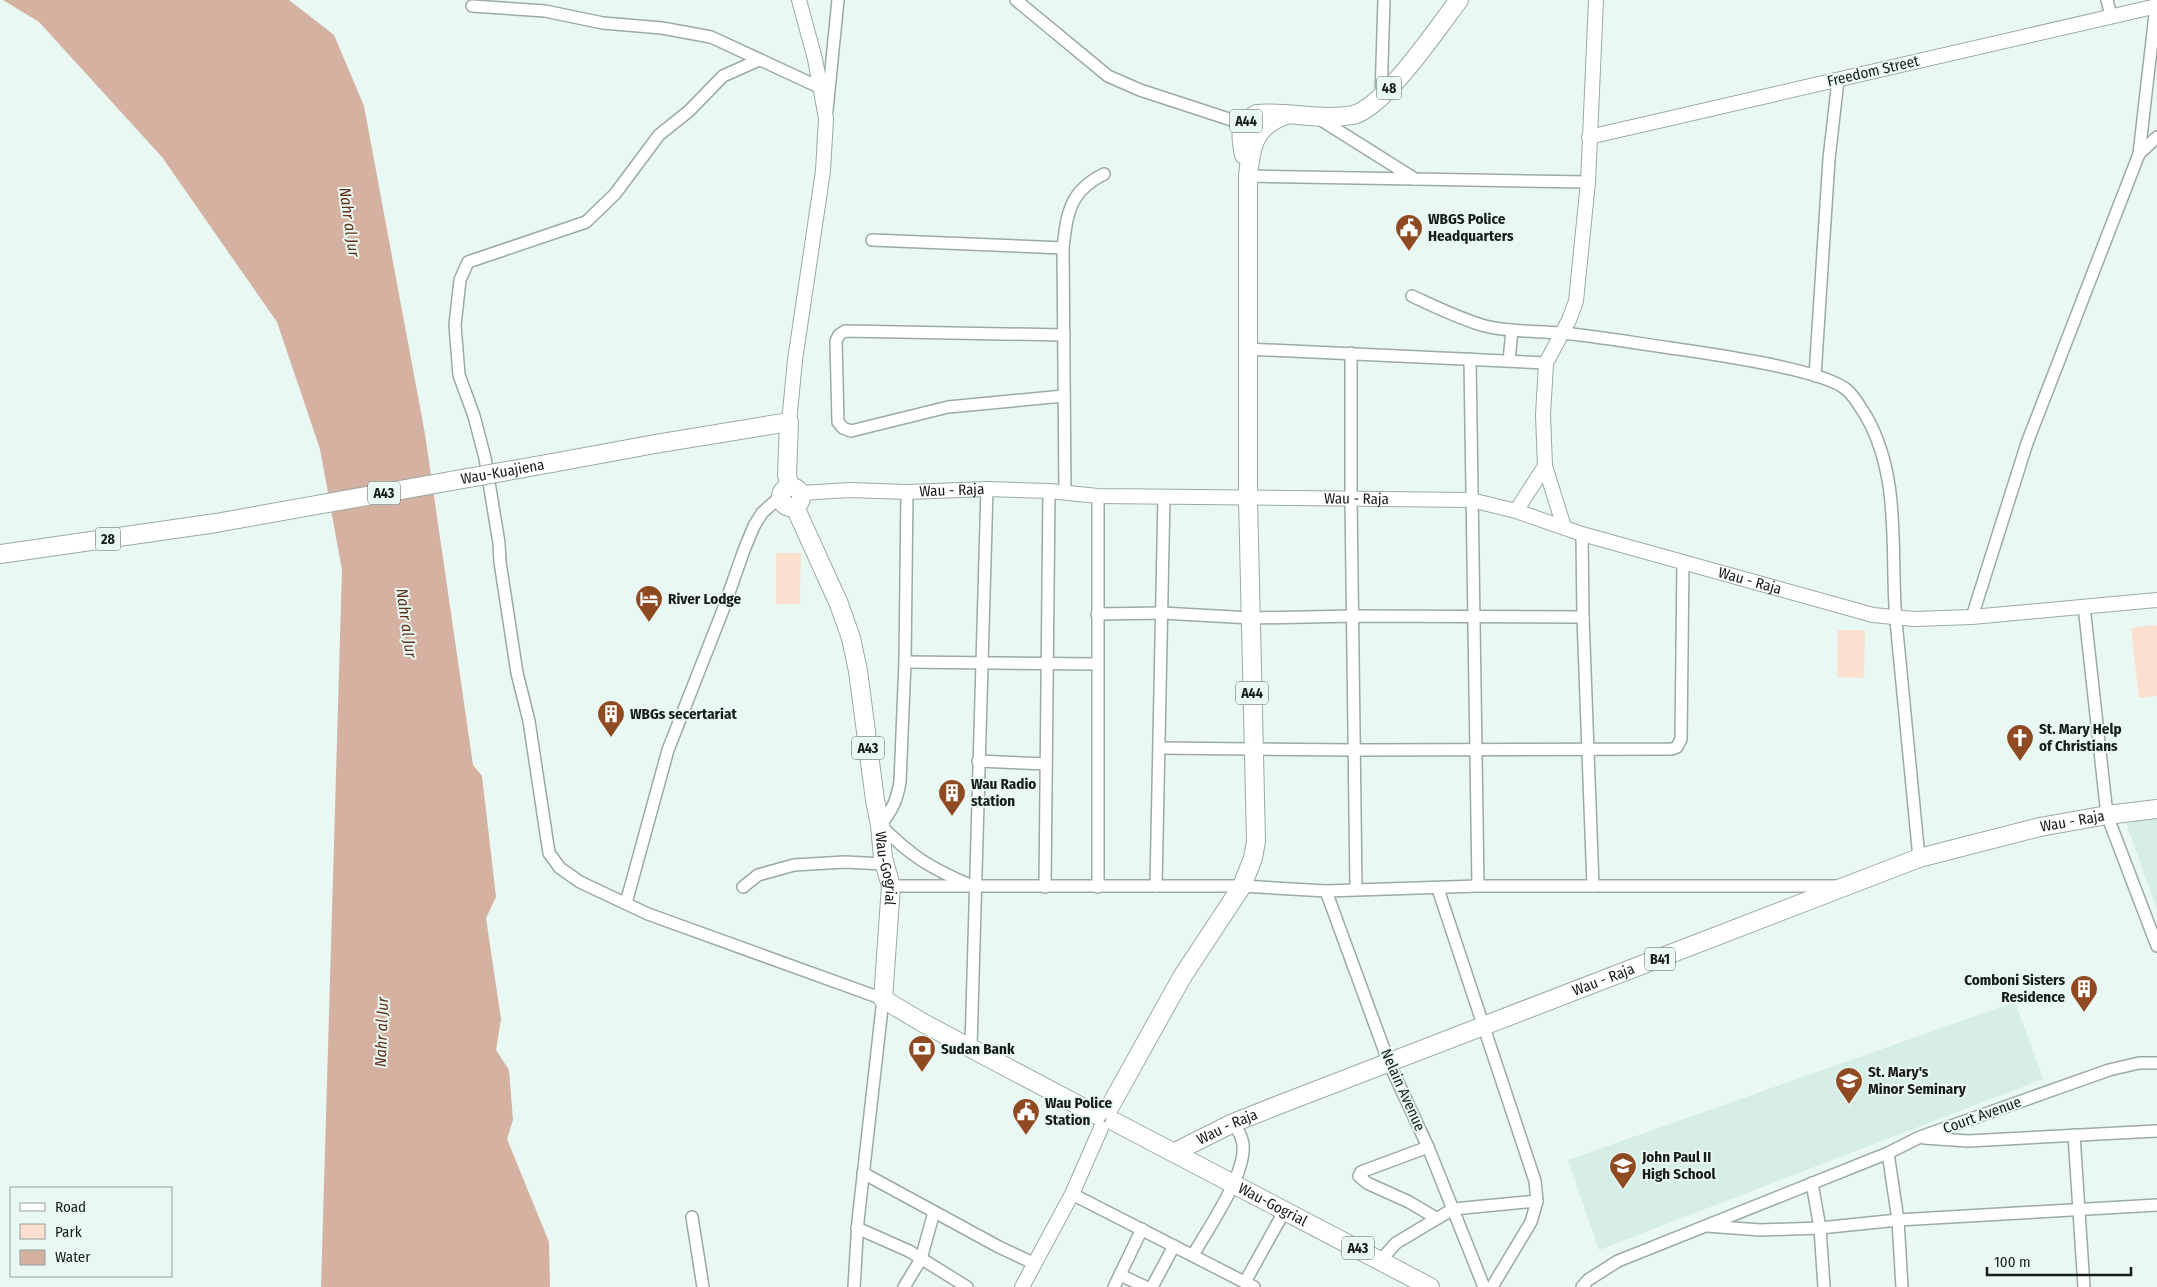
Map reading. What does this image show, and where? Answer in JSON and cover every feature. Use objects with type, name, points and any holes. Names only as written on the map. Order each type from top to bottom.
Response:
[{"type":"main road","name":"48","points":[[1286,115],[1355,114],[1381,96],[1404,71],[1459,0]]},
{"type":"main road","name":"A44","points":[[1250,153],[1244,155],[1241,138],[1244,124],[1248,119],[1257,114],[1286,115]]},
{"type":"main road","name":"A44","points":[[1105,1119],[1182,977],[1242,886],[1253,858],[1256,841],[1248,498],[1248,176],[1250,153],[1259,133],[1266,125],[1286,115]]},
{"type":"main road","name":"Wau-Kuajiena","points":[[216,523],[655,444],[789,422]]},
{"type":"main road","name":"Wau-Gogrial","points":[[789,422],[787,475],[792,496],[840,604],[851,638],[858,671],[875,800],[885,864],[891,886],[883,999],[1105,1119],[1176,1152],[1430,1287]]},
{"type":"main road","name":"28","points":[[0,554],[216,523]]},
{"type":"main road","name":"Wau - Raja","points":[[1176,1152],[1233,1123],[1919,858],[1999,836],[2108,815],[2157,809]]},
{"type":"street","points":[[800,0],[826,118]]},
{"type":"street","points":[[789,422],[795,360],[822,171],[838,0]]},
{"type":"street","points":[[1016,0],[1108,76],[1140,90],[1244,124]]},
{"type":"street","points":[[1381,96],[1384,0]]},
{"type":"street","points":[[1564,527],[1545,466],[1542,415],[1546,363],[1576,301],[1588,182],[1596,0]]},
{"type":"street","points":[[2107,0],[2111,16]]},
{"type":"street","points":[[1972,617],[2027,444],[2139,154],[2156,4]]},
{"type":"street","name":"Freedom Street","points":[[1589,137],[2156,4]]},
{"type":"street","points":[[472,6],[546,11],[603,23],[662,28],[711,37],[820,88]]},
{"type":"street","points":[[759,60],[724,76],[689,111],[658,135],[615,194],[586,222],[468,262],[460,280],[455,326],[459,374],[474,416],[485,458],[500,543],[500,562],[517,673],[529,721],[549,853],[560,868],[580,882],[648,914],[883,999],[857,1228],[854,1287]]},
{"type":"street","points":[[1814,376],[1829,169],[1838,80]]},
{"type":"street","points":[[1314,115],[1415,179]]},
{"type":"street","points":[[2139,154],[2157,137]]},
{"type":"street","points":[[1065,493],[1063,248],[1065,230],[1074,199],[1082,187],[1104,174]]},
{"type":"street","points":[[1248,176],[1588,182]]},
{"type":"street","points":[[872,240],[1063,248]]},
{"type":"street","points":[[1412,296],[1488,327],[1562,333],[1692,351],[1814,376],[1846,388],[1858,402],[1871,425],[1882,456],[1891,498],[1895,541],[1896,618],[1919,858]]},
{"type":"street","points":[[1509,361],[1512,330]]},
{"type":"street","points":[[1064,335],[845,331],[839,335],[836,342],[838,422],[843,428],[851,431],[948,407],[1064,396]]},
{"type":"street","points":[[1247,349],[1546,363]]},
{"type":"street","points":[[1351,353],[1356,889]]},
{"type":"street","points":[[1470,359],[1472,616],[1478,886]]},
{"type":"street","points":[[1516,511],[1545,466]]},
{"type":"street","points":[[971,1048],[987,489]]},
{"type":"street","name":"Wau - Raja","points":[[792,496],[850,490],[907,492],[987,489],[1049,491],[1098,496],[1471,500],[1516,511],[1582,534],[1873,614],[1896,618],[1972,617],[2157,600]]},
{"type":"street","points":[[1046,887],[1046,663],[1049,491]]},
{"type":"street","points":[[907,492],[905,662],[900,782],[897,799],[892,810],[880,825],[898,843],[934,869],[976,887]]},
{"type":"street","points":[[626,903],[668,750],[723,610],[744,550],[754,526],[762,513],[792,496]]},
{"type":"street","points":[[1098,496],[1098,887]]},
{"type":"street","points":[[1156,886],[1164,496]]},
{"type":"street","points":[[1582,534],[1587,748],[1593,886]]},
{"type":"street","points":[[1160,748],[1355,750],[1672,749],[1680,744],[1682,739],[1683,562]]},
{"type":"street","points":[[2084,606],[2108,815],[2157,946]]},
{"type":"street","points":[[1098,614],[1162,613],[1251,618],[1354,616],[1583,617]]},
{"type":"street","points":[[905,662],[1097,664]]},
{"type":"street","points":[[978,761],[1046,764]]},
{"type":"street","points":[[743,887],[758,875],[794,865],[845,862],[885,864]]},
{"type":"street","points":[[891,886],[1242,886],[1326,891],[1478,886],[1846,886]]},
{"type":"street","points":[[1438,888],[1535,1181],[1537,1200],[1531,1222],[1492,1287]]},
{"type":"street","name":"Nelain Avenue","points":[[1326,891],[1389,1063],[1428,1147],[1484,1287]]},
{"type":"street","name":"Court Avenue","points":[[1582,1287],[1588,1280],[1618,1261],[1888,1153],[1920,1137],[2109,1070],[2139,1063],[2157,1062]]},
{"type":"street","points":[[1022,1287],[1072,1194],[1105,1119]]},
{"type":"street","points":[[1193,1255],[1235,1183],[1241,1164],[1243,1141],[1233,1123]]},
{"type":"street","points":[[1920,1137],[1968,1141],[2157,1131]]},
{"type":"street","points":[[2074,1135],[2084,1287]]},
{"type":"street","points":[[1428,1147],[1361,1172],[1359,1176],[1367,1183],[1409,1202],[1436,1218]]},
{"type":"street","points":[[1888,1153],[1898,1220],[1902,1287]]},
{"type":"street","points":[[863,1173],[1035,1264]]},
{"type":"street","points":[[1812,1183],[1820,1228],[1824,1287]]},
{"type":"street","points":[[1072,1194],[1250,1285],[1284,1210]]},
{"type":"street","points":[[1381,1260],[1396,1243],[1453,1208],[1537,1200]]},
{"type":"street","points":[[1704,1226],[1760,1230],[1820,1228],[1898,1220],[2157,1205]]},
{"type":"street","points":[[904,1287],[921,1259],[934,1212]]},
{"type":"street","points":[[692,1216],[703,1287]]},
{"type":"street","points":[[857,1228],[909,1251],[967,1287]]},
{"type":"street","points":[[1114,1287],[1142,1229]]},
{"type":"street","points":[[1152,1287],[1174,1246]]},
{"type":"street","points":[[1120,1275],[1146,1287]]},
{"type":"shaded area","points":[[2157,818],[2157,909],[2126,823]]},
{"type":"shaded area","name":"St. Mary's Minor Seminary","points":[[2015,1002],[2043,1079],[1599,1250],[1568,1160]]},
{"type":"green space","points":[[776,553],[801,553],[800,604],[776,604]]},
{"type":"green space","points":[[2157,625],[2157,696],[2139,698],[2131,628]]},
{"type":"green space","points":[[1838,630],[1865,630],[1864,678],[1837,677]]},
{"type":"water","name":"Nahr al Jur","points":[[3,0],[289,0],[334,35],[364,106],[425,434],[473,765],[482,776],[496,897],[486,918],[501,1019],[496,1050],[509,1070],[513,1120],[507,1139],[549,1242],[550,1287],[321,1287],[342,570],[320,449],[277,322],[162,157],[39,22]]},
{"type":"place","name":"WBGS Police Headquarters","points":[[1409,252]]},
{"type":"place","name":"River Lodge","points":[[649,623]]},
{"type":"place","name":"WBGs secertariat","points":[[611,738]]},
{"type":"place","name":"St. Mary Help of Christians","points":[[2020,762]]},
{"type":"place","name":"Wau Radio station","points":[[952,817]]},
{"type":"place","name":"Comboni Sisters Residence","points":[[2084,1013]]},
{"type":"place","name":"Sudan Bank","points":[[922,1073]]},
{"type":"place","name":"St. Mary's Minor Seminary","points":[[1849,1105]]},
{"type":"place","name":"Wau Police Station","points":[[1026,1136]]},
{"type":"place","name":"John Paul II High School","points":[[1623,1190]]}]
